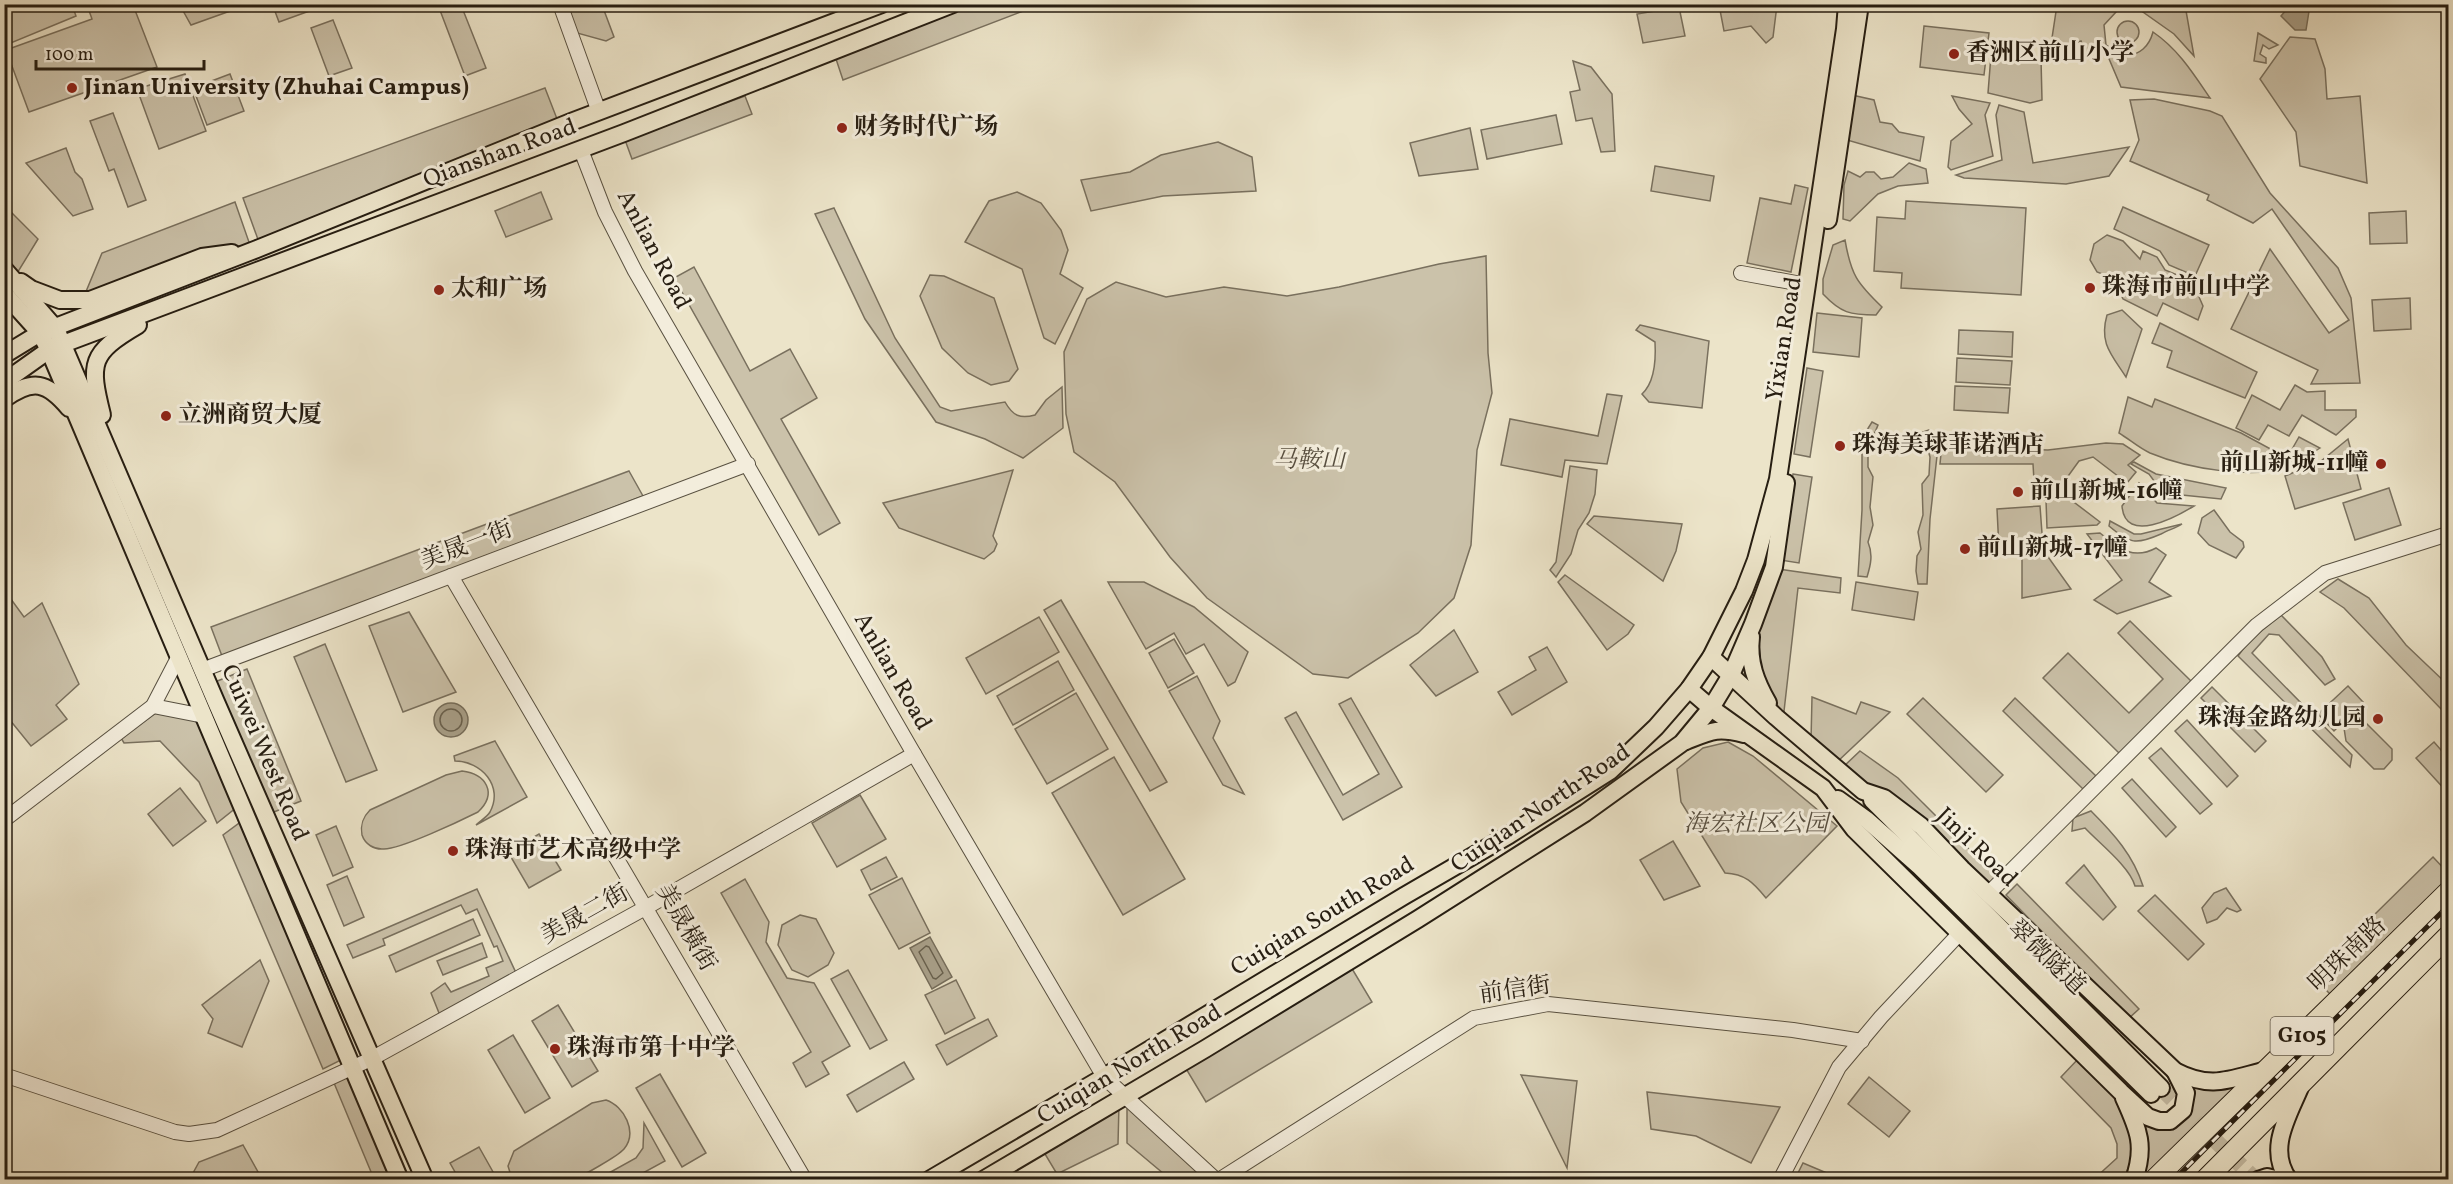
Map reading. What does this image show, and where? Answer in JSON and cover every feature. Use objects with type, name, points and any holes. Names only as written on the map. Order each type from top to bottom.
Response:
[{"type":"highway","name":"明珠南路","points":[[2154,1179],[2448,892]]},
{"type":"highway","name":"G105","points":[[2205,1179],[2448,936]]},
{"type":"main road","name":"Qianshan Road","points":[[52,339],[258,249],[599,112],[882,4]]},
{"type":"main road","name":"Qianshan Road","points":[[52,339],[174,303],[581,150],[953,4]]},
{"type":"main road","name":"Yixian Road","points":[[1711,657],[1744,591],[1756,560],[1778,479],[1845,29],[1846,4]]},
{"type":"main road","name":"Yixian Road","points":[[1731,675],[1774,567],[1850,86],[1860,4]]},
{"type":"main road","points":[[6,271],[31,290],[60,300],[90,300],[202,257],[258,249]]},
{"type":"main road","points":[[6,271],[52,339],[77,416],[179,656]]},
{"type":"main road","points":[[4,293],[52,339]]},
{"type":"main road","points":[[114,464],[94,385],[93,370],[100,353],[115,338],[174,303]]},
{"type":"main road","points":[[4,355],[52,339]]},
{"type":"main road","points":[[4,382],[52,339]]},
{"type":"main road","name":"Cuiwei West Road","points":[[52,339],[114,464],[425,1179]]},
{"type":"main road","points":[[4,399],[20,388],[41,384],[57,394],[77,416]]},
{"type":"main road","points":[[1753,624],[1750,649],[1752,668],[1758,685],[1776,717]]},
{"type":"main road","name":"Cuiwei West Road","points":[[179,656],[400,1179]]},
{"type":"main road","name":"Jinji Road","points":[[1711,657],[1776,717],[1863,791],[1884,798],[1921,826],[1988,894],[2175,1071]]},
{"type":"main road","name":"Cuiqian South Road","points":[[929,1179],[1509,835],[1610,771],[1656,727],[1689,689],[1711,657]]},
{"type":"main road","name":"Cuiqian North Road","points":[[983,1179],[1205,1049],[1418,919],[1585,813],[1682,743],[1711,708],[1731,675]]},
{"type":"main road","points":[[1689,689],[1711,708],[1755,737],[1823,788],[1854,829],[2148,1117],[2158,1121],[2170,1121],[2183,1110],[2186,1099],[2184,1088],[2175,1071]]},
{"type":"main road","points":[[1773,751],[1789,728]]},
{"type":"main road","points":[[1682,743],[1710,730],[1728,730],[1755,737]]},
{"type":"main road","name":"翠微隧道","points":[[1823,788],[1867,820],[1920,867],[2156,1091],[1863,791]]},
{"type":"main road","points":[[2175,1071],[2192,1080],[2209,1083],[2267,1070]]},
{"type":"main road","points":[[2289,1179],[2284,1174],[2278,1152],[2280,1137],[2303,1081]]},
{"type":"main road","points":[[2121,1092],[2137,1125],[2141,1141],[2139,1166],[2134,1179]]},
{"type":"main road","points":[[2258,1179],[2267,1177],[2279,1179]]},
{"type":"street","points":[[560,4],[599,112]]},
{"type":"street","name":"Anlian Road","points":[[581,150],[605,212],[635,271],[1104,1077],[1217,1179]]},
{"type":"street","points":[[1741,273],[1807,285]]},
{"type":"street","name":"美晟一街","points":[[202,670],[748,464]]},
{"type":"street","points":[[1988,894],[2257,625],[2325,573],[2448,534]]},
{"type":"street","name":"美晟橫街","points":[[451,576],[805,1179]]},
{"type":"street","points":[[4,820],[153,706],[179,656]]},
{"type":"street","points":[[153,706],[204,716]]},
{"type":"street","name":"美晟二街","points":[[4,1075],[162,1129],[189,1134],[217,1130],[371,1059],[646,907],[914,754]]},
{"type":"street","points":[[1780,1179],[1839,1067],[1881,1017],[1959,934]]},
{"type":"street","name":"前信街","points":[[1217,1179],[1474,1018],[1548,1004],[1793,1030],[1862,1041]]},
{"type":"green space","points":[[1752,4],[1777,5],[1773,37],[1766,43],[1751,26],[1724,31],[1720,10]]},
{"type":"green space","points":[[4,5],[72,5],[76,16],[6,45]]},
{"type":"green space","points":[[87,5],[133,5],[157,67],[29,112],[6,50],[92,19]]},
{"type":"green space","points":[[176,5],[247,5],[191,25],[182,9]]},
{"type":"green space","points":[[326,5],[279,22],[273,6]]},
{"type":"green space","points":[[438,5],[461,5],[486,68],[465,76]]},
{"type":"green space","points":[[566,5],[602,5],[614,37],[606,41],[577,33]]},
{"type":"green space","points":[[974,5],[1039,5],[843,80],[835,56]]},
{"type":"green space","points":[[2057,5],[2087,5],[2095,11],[2126,5],[2127,7],[2117,11],[2104,25],[2106,45],[2125,57],[2130,56],[2146,46],[2153,32],[2178,54],[2210,98],[2121,87],[2104,47],[2086,54],[2081,41],[2055,51],[2052,38]]},
{"type":"green space","points":[[2133,5],[2185,5],[2194,56],[2174,34]]},
{"type":"green space","points":[[1679,7],[1685,36],[1643,43],[1637,14]]},
{"type":"green space","points":[[333,20],[352,68],[329,76],[311,28]]},
{"type":"green space","points":[[2124,21],[2132,21],[2139,28],[2139,36],[2132,43],[2124,43],[2117,36],[2117,28]]},
{"type":"green space","points":[[1924,26],[1989,33],[1984,75],[1920,67]]},
{"type":"green space","points":[[2258,33],[2278,45],[2269,49],[2263,45],[2260,54],[2266,58],[2266,63],[2254,61]]},
{"type":"green space","points":[[2290,37],[2315,39],[2325,69],[2327,99],[2360,96],[2367,183],[2300,166],[2296,132],[2260,79]]},
{"type":"green space","points":[[1991,55],[2041,59],[2042,100],[2030,103],[1988,93]]},
{"type":"green space","points":[[1573,61],[1591,67],[1612,94],[1615,151],[1601,152],[1592,118],[1576,121],[1570,92],[1580,90]]},
{"type":"green space","points":[[185,74],[206,131],[159,149],[137,89]]},
{"type":"green space","points":[[230,74],[244,111],[207,125],[193,88]]},
{"type":"green space","points":[[545,88],[559,124],[260,245],[243,198]]},
{"type":"green space","points":[[1852,95],[1874,100],[1880,122],[1892,124],[1899,132],[1924,137],[1920,161],[1847,140]]},
{"type":"green space","points":[[745,96],[752,114],[632,159],[625,140]]},
{"type":"green space","points":[[1952,96],[1990,103],[1985,115],[1993,156],[1951,170],[1948,167],[1951,141],[1972,124],[1959,109]]},
{"type":"green space","points":[[2154,99],[2210,111],[2222,116],[2270,193],[2338,268],[2351,298],[2360,383],[2311,384],[2318,370],[2231,329],[2270,249],[2329,333],[2349,320],[2272,209],[2253,223],[2207,200],[2209,195],[2130,161],[2139,140],[2130,100]]},
{"type":"green space","points":[[1999,105],[2024,112],[2033,163],[2129,147],[2109,176],[2066,184],[1964,178],[1956,175],[2002,160],[1996,115]]},
{"type":"green space","points":[[113,113],[146,200],[128,207],[114,169],[109,171],[90,121]]},
{"type":"green space","points":[[1556,115],[1562,144],[1487,159],[1481,130]]},
{"type":"green space","points":[[1470,128],[1478,169],[1419,176],[1410,143]]},
{"type":"green space","points":[[1218,142],[1252,157],[1256,191],[1163,196],[1091,211],[1081,180],[1130,172],[1161,155]]},
{"type":"green space","points":[[66,148],[75,172],[82,179],[93,209],[73,216],[26,163]]},
{"type":"green space","points":[[1909,163],[1926,169],[1928,183],[1898,186],[1878,194],[1850,221],[1843,219],[1844,185],[1848,171],[1860,177],[1866,172],[1874,172],[1881,179],[1893,177]]},
{"type":"green space","points":[[1655,166],[1714,176],[1710,201],[1651,191]]},
{"type":"green space","points":[[1795,185],[1808,188],[1791,272],[1747,263],[1760,198],[1791,204]]},
{"type":"green space","points":[[541,192],[552,219],[506,237],[495,211]]},
{"type":"green space","points":[[1017,192],[1041,203],[1061,230],[1068,250],[1060,274],[1083,288],[1055,344],[1044,338],[1022,269],[965,242],[989,201]]},
{"type":"green space","points":[[1906,201],[2026,208],[2021,295],[1901,288],[1902,273],[1874,271],[1877,217],[1905,219]]},
{"type":"green space","points":[[235,202],[250,245],[204,249],[85,294],[102,253]]},
{"type":"green space","points":[[4,205],[38,239],[16,275],[5,261]]},
{"type":"green space","points":[[2123,207],[2209,245],[2195,276],[2169,265],[2160,251],[2114,229]]},
{"type":"green space","points":[[834,208],[895,338],[940,407],[951,411],[1005,402],[1017,415],[1030,416],[1035,415],[1046,400],[1062,387],[1063,428],[1023,458],[985,439],[936,422],[865,319],[815,214]]},
{"type":"green space","points":[[2406,211],[2407,243],[2370,244],[2369,213]]},
{"type":"green space","points":[[2107,235],[2123,241],[2140,259],[2143,251],[2157,257],[2165,270],[2192,281],[2203,306],[2198,320],[2163,303],[2157,316],[2123,299],[2113,278],[2097,272],[2090,260],[2094,244]]},
{"type":"green space","points":[[1845,240],[1856,278],[1882,307],[1876,315],[1847,312],[1823,294],[1823,279],[1833,245]]},
{"type":"green space","name":"马鞍山","points":[[1486,256],[1488,353],[1492,393],[1477,450],[1471,545],[1454,598],[1418,633],[1348,678],[1313,674],[1207,598],[1170,557],[1115,482],[1074,452],[1066,414],[1064,352],[1087,299],[1116,282],[1166,297],[1224,287],[1287,296]]},
{"type":"green space","points":[[694,267],[750,371],[790,349],[817,398],[781,419],[840,523],[819,535],[674,278]]},
{"type":"green space","points":[[930,275],[944,276],[994,298],[1018,369],[1009,381],[991,385],[968,373],[942,348],[920,296]]},
{"type":"green space","points":[[2410,298],[2411,329],[2374,331],[2372,300]]},
{"type":"green space","points":[[2122,310],[2142,329],[2126,377],[2111,355],[2104,333],[2107,315]]},
{"type":"green space","points":[[1817,313],[1862,318],[1859,357],[1813,352]]},
{"type":"green space","points":[[2160,323],[2257,372],[2245,398],[2167,367],[2172,351],[2152,343]]},
{"type":"green space","points":[[1640,325],[1709,341],[1702,408],[1649,402],[1642,394],[1652,377],[1655,342],[1636,330]]},
{"type":"green space","points":[[1959,330],[2013,332],[2012,357],[1958,354]]},
{"type":"green space","points":[[1957,358],[2012,361],[2010,385],[1956,382]]},
{"type":"green space","points":[[1807,368],[1823,371],[1810,457],[1794,454]]},
{"type":"green space","points":[[2295,385],[2307,392],[2325,391],[2325,410],[2356,410],[2356,417],[2336,435],[2302,415],[2289,436],[2268,425],[2259,440],[2236,428],[2252,395],[2280,410]]},
{"type":"green space","points":[[1955,386],[2010,388],[2008,413],[1954,410]]},
{"type":"green space","points":[[1607,394],[1622,396],[1607,464],[1565,460],[1562,477],[1501,465],[1510,419],[1598,436]]},
{"type":"green space","points":[[2128,397],[2152,407],[2155,399],[2241,433],[2287,458],[2299,437],[2320,448],[2292,465],[2259,472],[2221,471],[2182,463],[2150,453],[2119,433]]},
{"type":"green space","points":[[1872,422],[1878,425],[1868,449],[1868,467],[1873,477],[1870,507],[1873,525],[1868,542],[1871,559],[1867,577],[1858,576],[1862,510],[1862,438]]},
{"type":"green space","points":[[1929,430],[1938,447],[1930,519],[1927,584],[1918,584],[1916,571],[1917,556],[1921,549],[1918,532],[1923,515],[1922,484],[1929,475],[1930,457],[1923,432]]},
{"type":"green space","points":[[1943,433],[2013,449],[2048,450],[2106,443],[2123,444],[2140,455],[2128,465],[2136,472],[2127,483],[2093,457],[2079,461],[2058,490],[2100,522],[2097,525],[2047,528],[2046,500],[2035,497],[2033,464],[1940,464]]},
{"type":"green space","points":[[2348,439],[2361,489],[2295,509],[2285,476],[2321,461]]},
{"type":"green space","points":[[2134,462],[2156,474],[2226,488],[2221,499],[2172,494],[2160,489],[2149,474],[2131,464]]},
{"type":"green space","points":[[1570,466],[1597,470],[1595,494],[1589,513],[1578,530],[1571,554],[1556,577],[1550,570],[1556,562]]},
{"type":"green space","points":[[1013,470],[993,536],[997,544],[994,551],[984,559],[899,528],[883,503]]},
{"type":"green space","points":[[629,471],[643,496],[222,656],[211,627]]},
{"type":"green space","points":[[1793,474],[1812,477],[1799,563],[1780,560]]},
{"type":"green space","points":[[2139,483],[2157,503],[2194,506],[2152,525],[2132,524],[2125,518],[2122,506]]},
{"type":"green space","points":[[2389,488],[2401,525],[2355,540],[2343,503]]},
{"type":"green space","points":[[2040,506],[2043,547],[1999,549],[1997,509]]},
{"type":"green space","points":[[2214,510],[2230,532],[2243,542],[2244,547],[2236,558],[2209,545],[2198,533],[2202,518]]},
{"type":"green space","points":[[1594,516],[1682,524],[1676,551],[1663,581],[1587,524]]},
{"type":"green space","points":[[2110,521],[2134,534],[2182,524],[2152,538],[2134,541],[2122,536],[2109,526]]},
{"type":"green space","points":[[2100,533],[2132,553],[2147,552],[2156,548],[2166,555],[2149,582],[2171,596],[2117,614],[2094,600],[2122,580],[2087,534]]},
{"type":"green space","points":[[2022,554],[2046,554],[2071,589],[2022,598]]},
{"type":"green space","points":[[1778,569],[1841,578],[1840,593],[1798,588],[1783,720],[1760,683],[1752,648]]},
{"type":"green space","points":[[1565,575],[1634,625],[1628,634],[1607,650],[1558,582]]},
{"type":"green space","points":[[2338,579],[2369,598],[2406,645],[2448,685],[2448,711],[2443,711],[2344,608],[2320,592]]},
{"type":"green space","points":[[1108,582],[1144,582],[1194,607],[1248,652],[1235,682],[1228,686],[1204,644],[1186,654],[1174,633],[1146,649]]},
{"type":"green space","points":[[1856,582],[1918,592],[1914,620],[1852,610]]},
{"type":"green space","points":[[5,591],[24,617],[42,603],[79,684],[56,705],[67,719],[31,746],[5,714]]},
{"type":"green space","points":[[1061,600],[1167,782],[1150,791],[1044,610]]},
{"type":"green space","points":[[409,612],[456,692],[403,712],[369,626]]},
{"type":"green space","points":[[2281,615],[2322,657],[2335,679],[2325,685],[2279,635],[2269,634],[2252,653],[2352,755],[2350,767],[2238,656],[2249,641]]},
{"type":"green space","points":[[1039,617],[1059,652],[986,694],[966,658]]},
{"type":"green space","points":[[2130,621],[2192,682],[2120,754],[2043,678],[2068,653],[2129,713],[2163,679],[2118,633]]},
{"type":"green space","points":[[1454,630],[1478,672],[1436,696],[1410,665]]},
{"type":"green space","points":[[1174,639],[1194,673],[1168,688],[1149,653]]},
{"type":"green space","points":[[325,644],[377,770],[346,782],[294,657]]},
{"type":"green space","points":[[1547,647],[1567,682],[1512,715],[1498,692],[1536,670],[1529,657]]},
{"type":"green space","points":[[1058,661],[1074,690],[1013,725],[997,696]]},
{"type":"green space","points":[[247,669],[301,801],[269,814],[215,682]]},
{"type":"green space","points":[[1197,676],[1220,721],[1213,738],[1244,794],[1223,785],[1169,691]]},
{"type":"green space","points":[[2348,686],[2363,702],[2334,731],[2318,714]]},
{"type":"green space","points":[[2212,687],[2266,741],[2255,752],[2201,698]]},
{"type":"green space","points":[[1076,693],[1108,749],[1047,784],[1015,729]]},
{"type":"green space","points":[[1812,697],[1856,714],[1861,702],[1890,712],[1837,762],[1811,741]]},
{"type":"green space","points":[[1351,698],[1402,787],[1343,820],[1285,718],[1296,712],[1343,795],[1379,774],[1339,704]]},
{"type":"green space","points":[[1923,698],[2003,775],[1986,792],[1907,714]]},
{"type":"green space","points":[[2015,698],[2096,776],[2083,789],[2003,711]]},
{"type":"green space","points":[[156,713],[199,721],[237,807],[217,823],[199,782],[160,741],[124,743],[121,738]]},
{"type":"green space","points":[[2362,719],[2392,749],[2392,760],[2384,769],[2374,769],[2346,741],[2344,728],[2352,721]]},
{"type":"green space","points":[[2187,720],[2238,776],[2227,787],[2175,731]]},
{"type":"green space","points":[[495,741],[527,797],[476,825],[490,812],[494,802],[492,784],[481,770],[465,762],[455,761],[454,756]]},
{"type":"green space","name":"海宏社区公园","points":[[1728,742],[1753,756],[1837,826],[1766,898],[1748,880],[1738,875],[1725,873],[1681,802],[1677,769],[1703,748]]},
{"type":"green space","points":[[2434,742],[2448,758],[2448,793],[2416,758]]},
{"type":"green space","points":[[2161,748],[2212,804],[2200,814],[2149,758]]},
{"type":"green space","points":[[1860,751],[1898,778],[1997,877],[1987,887],[1842,768]]},
{"type":"green space","points":[[1114,757],[1185,879],[1123,915],[1052,793]]},
{"type":"green space","points":[[462,771],[483,780],[488,791],[484,805],[478,812],[431,834],[392,848],[377,848],[365,841],[362,835],[362,824],[370,810],[446,775]]},
{"type":"green space","points":[[2132,779],[2176,827],[2166,837],[2122,788]]},
{"type":"green space","points":[[180,788],[206,821],[173,846],[148,814]]},
{"type":"green space","points":[[860,795],[886,839],[837,867],[812,823]]},
{"type":"green space","points":[[2091,811],[2122,846],[2134,864],[2143,886],[2135,886],[2121,863],[2085,828],[2072,831],[2073,818]]},
{"type":"green space","points":[[242,821],[341,1060],[323,1069],[223,835]]},
{"type":"green space","points":[[336,826],[353,867],[333,876],[316,835]]},
{"type":"green space","points":[[539,834],[561,870],[529,888],[508,852]]},
{"type":"green space","points":[[1673,841],[1700,886],[1664,900],[1640,860]]},
{"type":"green space","points":[[886,857],[897,877],[871,890],[861,870]]},
{"type":"green space","points":[[2433,857],[2448,873],[2448,881],[2332,996],[2312,976]]},
{"type":"green space","points":[[2084,865],[2116,907],[2103,920],[2066,883]]},
{"type":"green space","points":[[347,876],[364,917],[344,926],[327,885]]},
{"type":"green space","points":[[902,878],[930,933],[899,949],[869,895]]},
{"type":"green space","points":[[745,879],[769,922],[766,942],[787,978],[814,983],[850,1046],[822,1062],[829,1074],[806,1087],[793,1063],[811,1052],[721,893]]},
{"type":"green space","points":[[2017,884],[2139,1009],[2128,1019],[2006,895]]},
{"type":"green space","points":[[2226,888],[2241,910],[2237,912],[2227,908],[2217,919],[2207,923],[2202,908],[2214,893]]},
{"type":"green space","points":[[477,889],[517,975],[441,1018],[431,993],[445,983],[451,992],[489,976],[486,968],[503,961],[477,909],[466,914],[461,905],[383,939],[385,945],[353,958],[347,945]]},
{"type":"green space","points":[[2155,895],[2204,944],[2188,960],[2138,911]]},
{"type":"green space","points":[[800,915],[816,919],[834,953],[828,965],[808,977],[792,970],[778,945],[782,925]]},
{"type":"green space","points":[[473,919],[480,935],[396,972],[389,956]]},
{"type":"green space","points":[[482,943],[487,957],[443,975],[437,961]]},
{"type":"green space","points":[[260,960],[269,981],[242,1047],[208,1033],[213,1019],[202,1005]]},
{"type":"green space","points":[[1351,967],[1372,1002],[1206,1102],[1185,1067]]},
{"type":"green space","points":[[848,970],[887,1040],[870,1049],[831,979]]},
{"type":"green space","points":[[956,980],[975,1018],[945,1034],[925,995]]},
{"type":"green space","points":[[558,1005],[598,1071],[572,1087],[532,1021]]},
{"type":"green space","points":[[988,1019],[997,1036],[947,1065],[936,1045]]},
{"type":"green space","points":[[513,1035],[550,1098],[525,1113],[488,1050]]},
{"type":"green space","points":[[2078,1059],[2114,1096],[2132,1134],[2131,1160],[2124,1179],[2094,1179],[2117,1158],[2117,1144],[2111,1128],[2061,1077]]},
{"type":"green space","points":[[904,1062],[914,1079],[857,1112],[847,1095]]},
{"type":"green space","points":[[660,1074],[706,1153],[682,1167],[636,1088]]},
{"type":"green space","points":[[1521,1075],[1577,1081],[1567,1168]]},
{"type":"green space","points":[[2259,1075],[2151,1179],[2137,1179],[2138,1121],[2174,1123],[2180,1077]]},
{"type":"green space","points":[[348,1077],[391,1179],[374,1179],[334,1083]]},
{"type":"green space","points":[[1869,1077],[1910,1111],[1889,1137],[1848,1104]]},
{"type":"green space","points":[[1647,1092],[1780,1107],[1751,1163],[1696,1136],[1651,1129]]},
{"type":"green space","points":[[606,1100],[613,1103],[627,1120],[630,1135],[624,1149],[599,1166],[572,1180],[512,1179],[508,1166],[514,1151],[592,1103]]},
{"type":"green space","points":[[1119,1104],[1118,1144],[1057,1174],[1042,1149]]},
{"type":"green space","points":[[1127,1105],[1210,1179],[1170,1179],[1127,1143]]},
{"type":"green space","points":[[644,1123],[665,1161],[632,1179],[598,1179],[636,1158],[643,1148]]},
{"type":"green space","points":[[243,1145],[262,1179],[200,1179],[192,1175],[199,1162]]},
{"type":"green space","points":[[479,1147],[497,1179],[459,1179],[450,1163]]},
{"type":"green space","points":[[1803,1163],[1841,1179],[1795,1179]]},
{"type":"water","points":[[2310,5],[2306,30],[2295,30],[2281,16],[2287,9]]},
{"type":"water","points":[[451,703],[463,708],[468,720],[463,732],[451,737],[439,732],[434,720],[439,708]]},
{"type":"water","points":[[930,937],[952,977],[932,989],[910,948]]},
{"type":"tunnel","points":[[2161,1088],[2256,1180]]},
{"type":"railway","points":[[2174,1180],[2448,906]]},
{"type":"place","name":"香洲区前山小学","points":[[1954,54]]},
{"type":"place","name":"Jinan University (Zhuhai Campus)","points":[[72,88]]},
{"type":"place","name":"财务时代广场","points":[[842,128]]},
{"type":"place","name":"珠海市前山中学","points":[[2090,288]]},
{"type":"place","name":"太和广场","points":[[439,290]]},
{"type":"place","name":"立洲商贸大厦","points":[[166,416]]},
{"type":"place","name":"珠海美球菲诺酒店","points":[[1840,446]]},
{"type":"place","name":"前山新城-11幢","points":[[2381,464]]},
{"type":"place","name":"前山新城-16幢","points":[[2018,492]]},
{"type":"place","name":"前山新城-17幢","points":[[1965,549]]},
{"type":"place","name":"珠海金路幼儿园","points":[[2378,719]]},
{"type":"place","name":"珠海市艺术高级中学","points":[[453,851]]},
{"type":"place","name":"珠海市第十中学","points":[[555,1049]]}]
